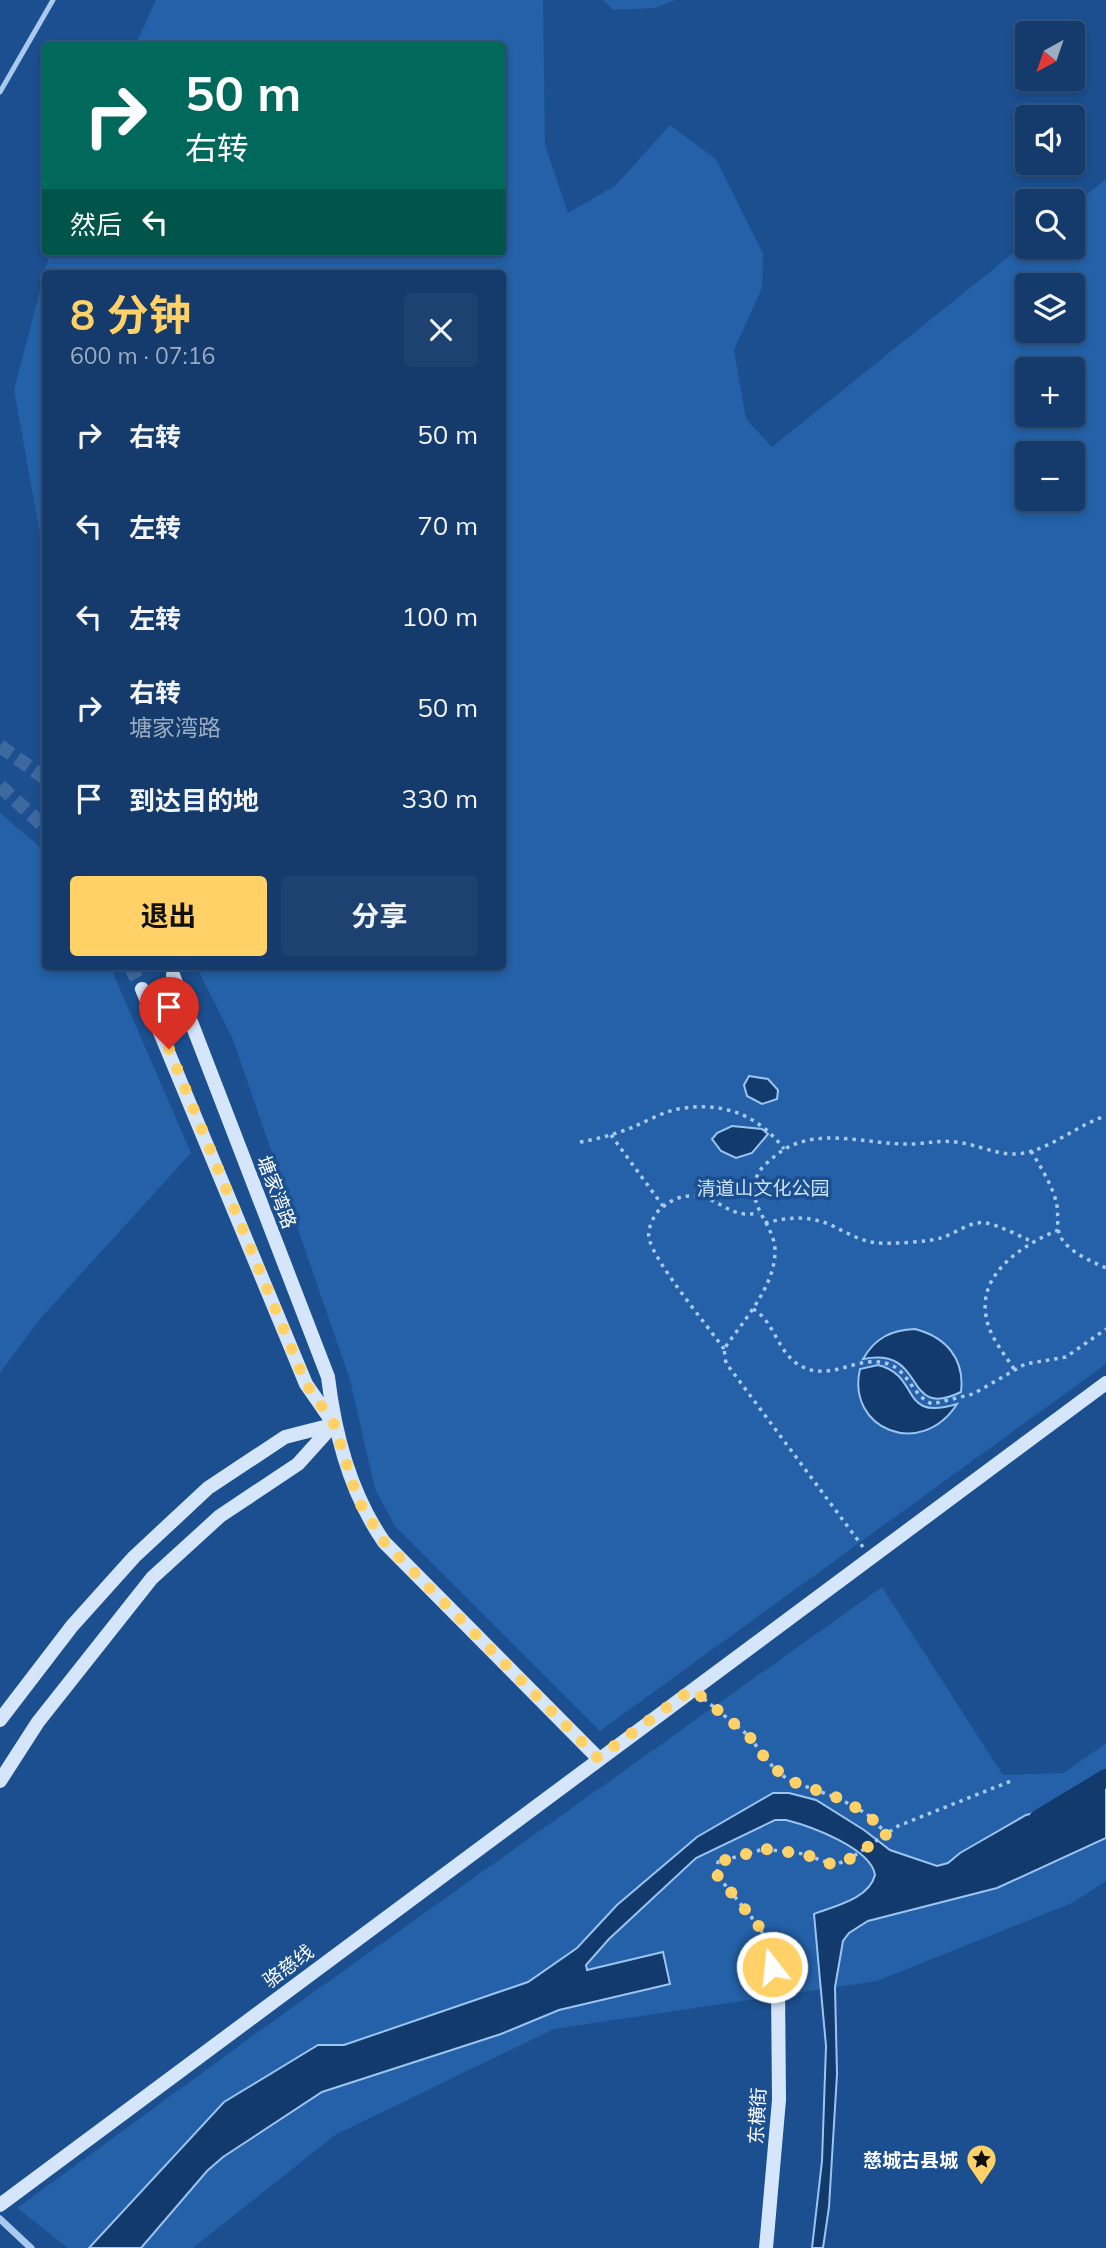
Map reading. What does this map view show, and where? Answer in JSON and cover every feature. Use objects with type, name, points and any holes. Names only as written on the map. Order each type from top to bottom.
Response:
[{"type":"main road","name":"塘家湾路","points":[[173,975],[328,1377],[334,1424],[358,1500],[384,1542],[598,1758]]},
{"type":"main road","name":"塘家湾路","points":[[142,989],[306,1384],[334,1424]]},
{"type":"main road","name":"骆慈线","points":[[0,2205],[1106,1383]]},
{"type":"main road","points":[[0,1720],[72,1626],[125,1567],[208,1488],[285,1437],[334,1424]]},
{"type":"main road","points":[[0,1781],[38,1722],[90,1652],[152,1578],[220,1516],[298,1464],[334,1424]]},
{"type":"main road","name":"东横街","points":[[766,2248],[779,2100],[778,1986]]},
{"type":"street","points":[[0,2219],[31,2248]]},
{"type":"lane","points":[[0,92],[53,0]]},
{"type":"lane","points":[[0,76],[7,80]]},
{"type":"path","points":[[580,1142],[611,1135],[677,1109],[714,1107],[752,1118],[769,1129],[784,1149]]},
{"type":"path","points":[[724,1349],[753,1309],[774,1265],[775,1249],[754,1199],[757,1177],[766,1164],[784,1149],[814,1139],[842,1138],[913,1144],[937,1140],[1022,1154],[1049,1145],[1093,1120],[1106,1116]]},
{"type":"path","points":[[611,1135],[663,1206]]},
{"type":"path","points":[[1031,1151],[1055,1196],[1059,1212],[1058,1230],[1062,1239],[1074,1252],[1106,1268]]},
{"type":"path","points":[[759,1213],[735,1214],[715,1202],[694,1196],[670,1200],[654,1214],[648,1236],[657,1258],[724,1349],[726,1363],[871,1557]]},
{"type":"path","points":[[765,1223],[789,1217],[808,1217],[848,1234],[889,1244],[942,1238],[977,1222],[987,1223],[1031,1241]]},
{"type":"path","points":[[1014,1369],[993,1338],[985,1314],[987,1293],[998,1272],[1015,1252],[1031,1241],[1058,1230]]},
{"type":"path","points":[[753,1309],[760,1313],[782,1349],[797,1363],[811,1370],[824,1371],[884,1362],[903,1373],[917,1395],[932,1404],[973,1394],[1025,1364],[1066,1356],[1106,1329]]},
{"type":"path","points":[[692,1689],[749,1736],[768,1762],[788,1780],[841,1799],[867,1814],[887,1834]]},
{"type":"path","points":[[778,1986],[761,1929],[717,1875],[718,1862],[764,1849],[804,1854],[834,1865],[848,1860],[898,1826],[1011,1781]]},
{"type":"green space","name":"清道山文化公园","points":[[156,0],[543,0],[545,145],[568,213],[616,185],[670,125],[716,159],[763,254],[762,288],[734,350],[746,419],[772,447],[1015,252],[1015,259],[1085,259],[1085,196],[1106,179],[1106,1364],[600,1731],[395,1526],[375,1489],[350,1380],[233,1040],[198,970],[506,970],[506,270],[45,270],[49,256],[506,256],[506,42],[136,42]]},
{"type":"green space","points":[[603,0],[676,0],[655,8],[613,10]]},
{"type":"green space","name":"清道山文化公园","points":[[42,283],[42,545],[14,390]]},
{"type":"green space","points":[[0,813],[42,848],[42,970],[112,970],[191,1153],[40,1319],[0,1373]]},
{"type":"green space","points":[[882,1587],[1003,1775],[1064,1773],[1106,1743],[1106,1881],[1074,1902],[877,1981],[554,2029],[335,2135],[193,2248],[68,2248],[17,2208],[287,2011]]},
{"type":"shaded area","points":[[749,1076],[768,1079],[778,1090],[777,1099],[762,1104],[747,1096],[744,1085]]},
{"type":"shaded area","points":[[732,1126],[762,1129],[768,1134],[752,1153],[736,1158],[721,1151],[712,1139],[717,1133]]},
{"type":"shaded area","points":[[915,1329],[936,1338],[951,1351],[960,1369],[961,1392],[942,1398],[930,1397],[921,1391],[898,1363],[884,1358],[863,1359],[884,1336]]},
{"type":"shaded area","points":[[878,1365],[901,1378],[918,1402],[926,1407],[938,1408],[957,1404],[942,1421],[925,1431],[907,1433],[890,1430],[875,1421],[864,1408],[859,1390],[860,1369]]},
{"type":"shaded area","points":[[1106,1787],[1106,1838],[997,1888],[868,1921],[849,1933],[843,1941],[835,1987],[837,2074],[829,2207],[823,2248],[812,2248],[822,2161],[826,2046],[814,1914],[858,1896],[866,1890],[875,1875],[871,1865],[851,1847],[797,1823],[775,1820],[696,1858],[609,1939],[586,1965],[587,1970],[663,1952],[670,1984],[559,2010],[501,2034],[322,2092],[223,2157],[207,2171],[141,2248],[89,2248],[224,2102],[318,2045],[344,2045],[528,1982],[577,1948],[617,1905],[697,1837],[773,1793],[789,1793],[816,1800],[890,1850],[937,1866],[948,1863],[960,1853],[1026,1815],[1075,1804]]},
{"type":"waterway","points":[[1038,1819],[1106,1778]]},
{"type":"tunnel","points":[[0,746],[42,776]]},
{"type":"tunnel","points":[[0,786],[42,824]]},
{"type":"tunnel","points":[[132,970],[142,989]]},
{"type":"place","name":"慈城古县城","points":[[981,2187]]},
{"type":"route","points":[[169,1049],[306,1384],[334,1424],[358,1500],[384,1542],[598,1758],[692,1689],[749,1736],[768,1762],[788,1780],[841,1799],[867,1814],[887,1834],[848,1860],[834,1865],[804,1854],[764,1849],[718,1862],[717,1875],[761,1929],[772,1967]]}]
